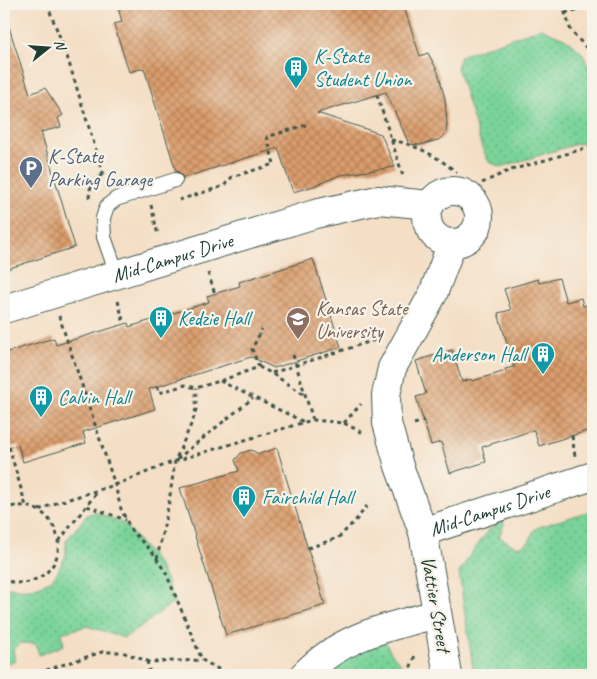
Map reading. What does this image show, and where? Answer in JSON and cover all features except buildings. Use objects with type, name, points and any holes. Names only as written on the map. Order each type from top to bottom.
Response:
[{"type":"street","points":[[449,191],[458,191],[466,194],[477,207],[479,215],[478,224],[468,238],[452,243],[443,241],[430,230],[427,213],[435,198],[449,191]]},
{"type":"street","name":"Mid-Campus Drive","points":[[4,309],[117,283],[315,214],[378,200],[430,205]]},
{"type":"street","name":"Mid-Campus Drive","points":[[452,243],[433,294],[392,368],[386,395],[387,423],[399,466],[424,532],[584,469]]},
{"type":"street","name":"Vattier Street","points":[[424,532],[448,675]]},
{"type":"street","points":[[304,675],[317,661],[345,643],[372,632],[437,614]]},
{"type":"lane","points":[[117,283],[104,237],[103,218],[107,206],[116,198],[175,180]]},
{"type":"path","points":[[47,4],[66,53],[103,173]]},
{"type":"path","points":[[562,4],[571,30],[593,55]]},
{"type":"path","points":[[565,13],[593,5]]},
{"type":"path","points":[[377,95],[404,182]]},
{"type":"path","points":[[178,200],[224,186],[232,177],[274,164],[267,137],[309,124]]},
{"type":"path","points":[[391,140],[405,142],[445,163],[457,173]]},
{"type":"path","points":[[482,182],[593,146]]},
{"type":"path","points":[[152,208],[160,205]]},
{"type":"path","points":[[206,265],[215,294]]},
{"type":"path","points":[[117,283],[124,324]]},
{"type":"path","points":[[57,310],[115,485],[121,509],[131,530],[157,559],[166,573],[202,660]]},
{"type":"path","points":[[262,329],[252,350],[259,367],[304,395]]},
{"type":"path","points":[[271,373],[386,337]]},
{"type":"path","points":[[293,355],[313,420]]},
{"type":"path","points":[[157,386],[159,393],[185,385],[196,388],[259,367]]},
{"type":"path","points":[[220,381],[305,422]]},
{"type":"path","points":[[157,559],[169,502],[174,461],[193,420],[196,409],[196,388]]},
{"type":"path","points":[[174,461],[253,398]]},
{"type":"path","points":[[344,423],[362,403]]},
{"type":"path","points":[[39,510],[115,485],[174,461],[313,420],[344,423],[365,433]]},
{"type":"path","points":[[572,436],[584,469]]},
{"type":"path","points":[[9,447],[26,506]]},
{"type":"path","points":[[59,542],[98,491]]},
{"type":"path","points":[[4,509],[26,506],[39,510],[49,518],[56,529],[59,542],[54,562],[40,578],[30,582],[19,583],[4,579]]},
{"type":"path","points":[[87,506],[127,520]]},
{"type":"path","points":[[308,548],[338,538],[367,506]]},
{"type":"path","points":[[31,675],[102,652],[122,652],[150,662],[202,660],[229,675]]},
{"type":"path","points":[[408,675],[415,655]]},
{"type":"path","points":[[146,661],[150,675]]},
{"type":"green space","points":[[541,28],[566,39],[582,53],[593,75],[593,139],[501,167],[489,162],[482,148],[457,67],[460,56]]},
{"type":"green space","points":[[593,510],[593,675],[474,675],[459,573],[470,555],[489,530],[503,520],[504,524],[499,537],[513,545],[520,546],[529,542],[534,530],[539,527]]},
{"type":"green space","points":[[95,512],[124,524],[157,563],[166,579],[175,603],[124,638],[87,626],[61,633],[64,645],[39,655],[36,644],[21,643],[13,650],[15,661],[4,664],[4,589],[10,587],[28,589],[50,581],[57,573],[66,555],[66,541],[87,515]]},
{"type":"green space","points":[[384,639],[391,653],[402,665],[401,675],[319,675],[322,670]]},
{"type":"place","name":"K-State Student Union","points":[[296,89]]},
{"type":"place","name":"K-State Parking Garage","points":[[31,189]]},
{"type":"place","name":"Kedzie Hall","points":[[161,339]]},
{"type":"place","name":"Kansas State University","points":[[298,340]]},
{"type":"place","name":"Anderson Hall","points":[[543,375]]},
{"type":"place","name":"Calvin Hall","points":[[41,418]]},
{"type":"place","name":"Fairchild Hall","points":[[244,518]]}]
